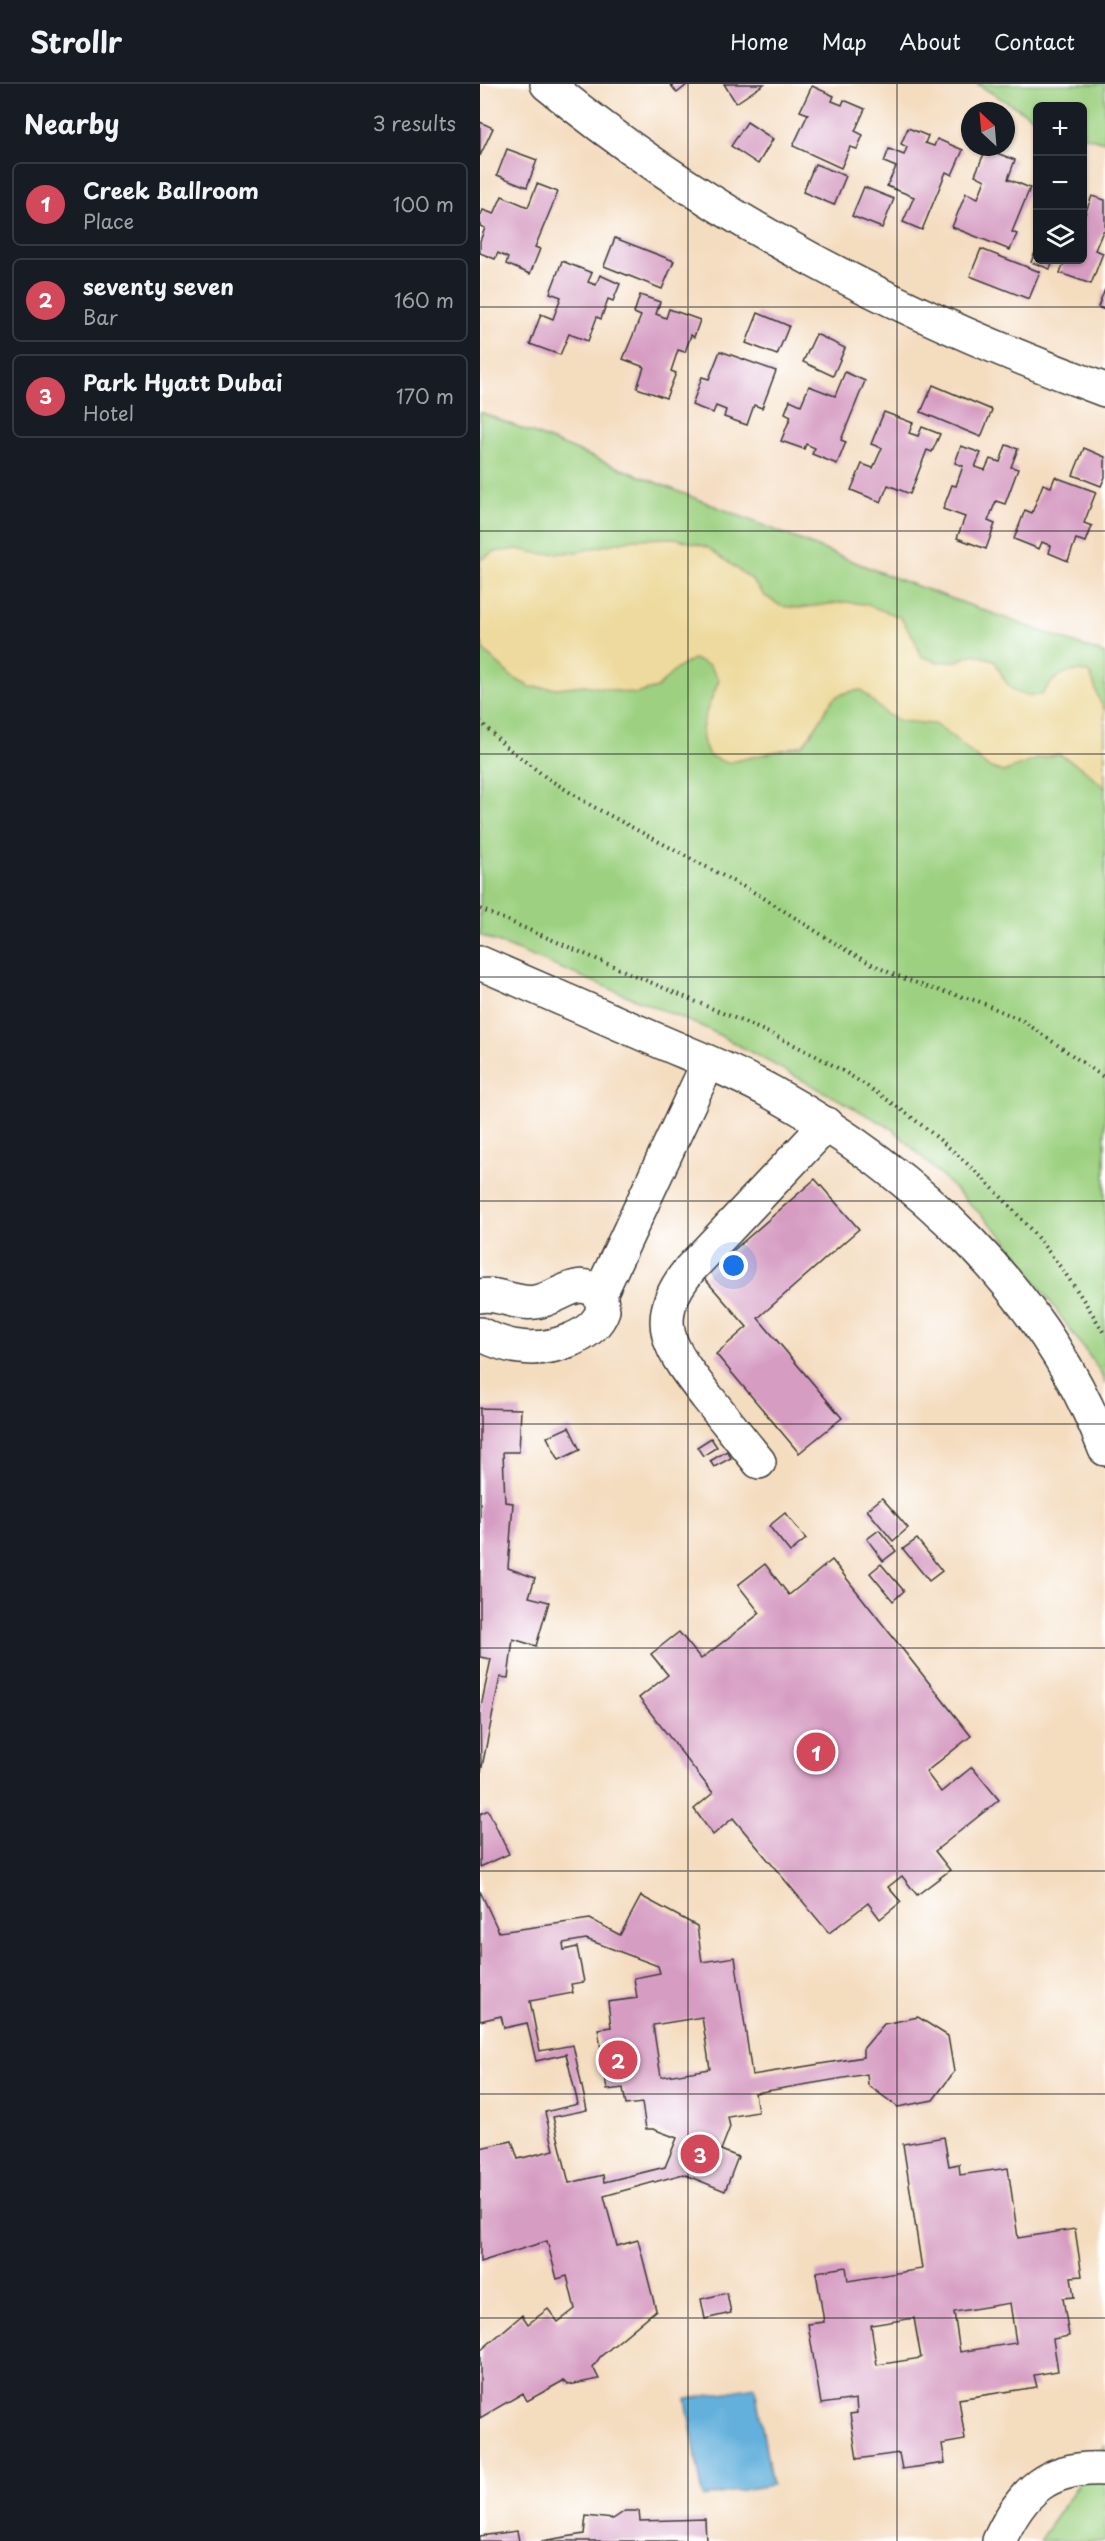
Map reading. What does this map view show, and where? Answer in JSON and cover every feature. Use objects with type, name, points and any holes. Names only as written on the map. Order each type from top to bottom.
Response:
[{"type":"lane","points":[[547,84],[604,131],[706,200],[814,261],[923,316],[1035,364],[1105,390]]},
{"type":"lane","points":[[480,963],[769,1091],[827,1124],[888,1167],[945,1216],[1001,1275],[1037,1323],[1071,1377],[1105,1449]]},
{"type":"lane","points":[[480,1334],[500,1343],[520,1348],[541,1347],[560,1343],[579,1335],[601,1317],[603,1310],[600,1294],[708,1063]]},
{"type":"lane","points":[[759,1461],[684,1368],[672,1349],[667,1328],[668,1306],[676,1286],[690,1269],[827,1124]]},
{"type":"lane","points":[[480,1296],[493,1295],[518,1302],[535,1302],[551,1298],[574,1286],[584,1285],[600,1294]]},
{"type":"lane","points":[[999,2541],[1014,2511],[1043,2480],[1083,2468],[1105,2469]]},
{"type":"lane","points":[[971,2541],[987,2541]]},
{"type":"path","points":[[480,721],[505,746],[592,806],[749,890],[852,954],[890,973],[930,988],[978,1000],[1023,1021],[1105,1078]]},
{"type":"green space","points":[[977,84],[1105,84],[1105,142],[1087,137],[1087,102],[1033,102],[1033,118],[1015,107],[1015,102],[1007,102]]},
{"type":"green space","points":[[480,412],[892,577],[1105,654],[1105,1384],[1100,1371],[1003,1236],[893,1129],[708,1029],[480,935]]},
{"type":"green space","points":[[1105,2446],[1105,2541],[1039,2541]]},
{"type":"sand","points":[[675,538],[707,547],[751,579],[765,596],[781,606],[799,608],[845,602],[865,604],[900,617],[914,638],[921,656],[937,662],[957,661],[974,654],[994,660],[1007,683],[1016,692],[1041,695],[1061,675],[1089,672],[1105,710],[1105,788],[1084,769],[1059,754],[1040,758],[1003,772],[988,767],[934,724],[900,721],[886,714],[861,690],[844,693],[834,698],[803,745],[727,763],[709,756],[702,735],[704,718],[719,680],[709,665],[693,659],[675,670],[657,688],[635,694],[584,685],[558,688],[530,687],[512,677],[485,652],[480,639],[480,560],[493,552],[518,549],[541,554],[576,552],[634,539]]},
{"type":"water","points":[[755,2387],[772,2485],[703,2497],[686,2399]]},
{"type":"building","points":[[670,84],[688,84],[677,93]]},
{"type":"building","points":[[724,84],[764,84],[736,103]]},
{"type":"building","points":[[812,86],[834,96],[832,101],[842,105],[844,100],[865,109],[855,131],[863,135],[857,149],[850,147],[841,168],[793,146],[808,114],[800,111]]},
{"type":"building","points":[[480,122],[493,128],[480,156]]},
{"type":"building","points":[[747,122],[773,139],[758,164],[731,146]]},
{"type":"building","points":[[908,128],[928,136],[925,143],[934,146],[937,139],[961,149],[952,175],[946,172],[922,230],[903,222],[914,197],[887,186],[896,167],[884,162],[889,149],[904,155],[907,147],[901,144]]},
{"type":"building","points":[[507,149],[537,160],[527,187],[497,175]]},
{"type":"building","points":[[983,156],[1004,156],[1015,160],[1008,179],[1030,188],[1012,232],[1017,234],[1010,250],[952,227],[966,193],[978,198],[985,180],[975,175]]},
{"type":"building","points":[[815,164],[846,176],[834,205],[803,192]]},
{"type":"building","points":[[537,184],[558,192],[535,247],[540,249],[530,274],[506,264],[508,258],[498,253],[495,259],[480,253],[480,241],[485,228],[480,226],[480,217],[483,210],[494,214],[502,196],[528,207]]},
{"type":"building","points":[[864,187],[894,199],[882,228],[852,216]]},
{"type":"building","points":[[1092,196],[1105,200],[1105,231],[1095,250],[1103,253],[1091,284],[1060,273],[1063,264],[1087,264],[1087,209]]},
{"type":"building","points":[[615,238],[674,261],[662,289],[604,266]]},
{"type":"building","points":[[981,249],[1040,272],[1029,299],[970,276]]},
{"type":"building","points":[[562,261],[592,273],[588,282],[596,285],[600,275],[620,284],[613,301],[608,299],[601,319],[597,317],[588,341],[569,334],[560,355],[530,344],[541,314],[553,319],[561,297],[550,293]]},
{"type":"building","points":[[1036,264],[1052,264],[1050,269]]},
{"type":"building","points":[[1105,289],[1105,310],[1098,307]]},
{"type":"building","points":[[640,295],[660,302],[656,314],[666,318],[669,309],[700,320],[685,352],[678,350],[671,371],[676,373],[666,398],[637,388],[644,367],[623,359],[641,316],[634,313]]},
{"type":"building","points":[[758,313],[789,326],[777,355],[746,343]]},
{"type":"building","points":[[816,334],[845,348],[833,376],[803,362]]},
{"type":"building","points":[[720,351],[776,371],[762,408],[754,405],[747,425],[724,417],[726,410],[716,406],[713,413],[692,405],[702,377],[709,379]]},
{"type":"building","points":[[845,372],[865,381],[841,440],[846,442],[837,464],[812,454],[815,448],[806,444],[804,449],[781,441],[791,416],[785,413],[790,400],[801,405],[809,386],[835,396]]},
{"type":"building","points":[[933,385],[992,410],[981,437],[921,412]]},
{"type":"building","points":[[884,412],[913,423],[909,433],[918,436],[922,427],[940,434],[932,452],[927,450],[910,494],[888,485],[881,502],[851,490],[862,464],[873,468],[882,448],[871,444]]},
{"type":"building","points":[[1006,445],[1018,449],[1011,467],[1018,469],[1005,504],[996,501],[988,521],[995,524],[986,549],[957,538],[965,517],[943,509],[952,485],[956,486],[963,466],[955,463],[961,446],[981,453],[975,467],[985,470],[990,459],[1000,462]]},
{"type":"building","points":[[1084,448],[1105,457],[1105,477],[1101,486],[1073,475]]},
{"type":"building","points":[[1055,477],[1096,492],[1084,523],[1092,526],[1086,542],[1076,539],[1068,561],[1049,553],[1051,546],[1042,542],[1039,549],[1014,539],[1025,510],[1032,513],[1043,484],[1051,487]]},
{"type":"building","points":[[815,1179],[859,1229],[758,1318],[842,1418],[799,1453],[716,1354],[747,1327],[703,1277]]},
{"type":"building","points":[[480,1408],[521,1409],[519,1452],[503,1452],[505,1502],[513,1503],[508,1568],[535,1578],[529,1597],[549,1602],[536,1646],[513,1639],[508,1678],[500,1677],[481,1772],[480,1711],[491,1659],[480,1657]]},
{"type":"building","points":[[569,1427],[580,1450],[559,1460],[547,1437]]},
{"type":"building","points":[[711,1438],[717,1447],[703,1456],[697,1447]]},
{"type":"building","points":[[727,1451],[731,1458],[714,1467],[710,1461]]},
{"type":"building","points":[[882,1498],[908,1528],[893,1541],[867,1510]]},
{"type":"building","points":[[785,1513],[806,1539],[790,1552],[769,1526]]},
{"type":"building","points":[[879,1530],[896,1551],[883,1561],[867,1539]]},
{"type":"building","points":[[917,1539],[942,1571],[929,1581],[903,1549]]},
{"type":"building","points":[[832,1560],[971,1736],[926,1772],[941,1792],[972,1767],[999,1800],[935,1851],[950,1870],[917,1895],[902,1876],[888,1887],[901,1902],[880,1919],[868,1903],[829,1933],[733,1818],[713,1835],[694,1809],[713,1793],[639,1698],[668,1675],[651,1654],[679,1632],[701,1659],[760,1613],[738,1585],[765,1564],[789,1595]]},
{"type":"building","points":[[881,1564],[904,1591],[893,1601],[870,1573]]},
{"type":"building","points":[[488,1810],[509,1854],[480,1867],[480,1814]]},
{"type":"building","points":[[480,1891],[499,1932],[590,1919],[620,1935],[641,1896],[697,1926],[702,1962],[735,1957],[752,2075],[863,2057],[863,2049],[884,2024],[918,2017],[948,2036],[954,2072],[933,2100],[898,2107],[868,2085],[867,2074],[755,2093],[758,2112],[728,2117],[730,2127],[721,2150],[738,2157],[725,2191],[683,2174],[604,2196],[617,2246],[638,2240],[656,2310],[600,2357],[593,2367],[599,2379],[569,2385],[563,2381],[527,2401],[523,2393],[480,2418],[480,2351],[522,2315],[528,2324],[548,2309],[558,2322],[575,2309],[567,2276],[557,2279],[547,2241],[480,2262],[480,2148],[512,2141],[518,2159],[554,2150],[545,2112],[578,2104],[566,2054],[536,2061],[527,2023],[504,2028],[501,2016],[480,2021]],"holes":[[[586,1939],[658,1966],[660,1973],[634,1978],[637,1998],[608,2002],[611,2027],[598,2029],[607,2090],[623,2088],[626,2105],[642,2103],[646,2129],[653,2129],[677,2138],[665,2167],[604,2182],[603,2175],[569,2183],[553,2117],[587,2110],[573,2045],[540,2051],[530,2001],[573,1993],[571,1984],[584,1982],[577,1947],[564,1950],[563,1943]],[[702,2017],[710,2069],[661,2077],[653,2025]]]},
{"type":"building","points":[[944,2137],[949,2166],[959,2164],[960,2175],[1008,2168],[1018,2238],[1075,2229],[1082,2276],[1071,2277],[1074,2297],[1063,2298],[1069,2336],[1053,2339],[1058,2371],[1034,2375],[1037,2387],[959,2399],[965,2440],[942,2444],[945,2463],[902,2469],[899,2453],[857,2459],[850,2414],[857,2413],[856,2399],[821,2404],[808,2324],[824,2322],[816,2272],[846,2267],[848,2281],[922,2269],[903,2144]],"holes":[[[1010,2303],[1016,2343],[960,2352],[954,2312]],[[914,2318],[921,2358],[877,2365],[871,2325]]]},
{"type":"building","points":[[727,2293],[731,2313],[705,2319],[701,2299]]},
{"type":"building","points":[[625,2511],[639,2511],[640,2521],[705,2519],[706,2541],[541,2541],[584,2534],[586,2516],[613,2519]]},
{"type":"building","points":[[517,2531],[519,2541],[480,2541],[480,2536]]},
{"type":"place","name":"Creek Ballroom","points":[[816,1752]]},
{"type":"place","name":"seventy seven","points":[[618,2060]]},
{"type":"place","name":"Park Hyatt Dubai","points":[[700,2154]]}]
